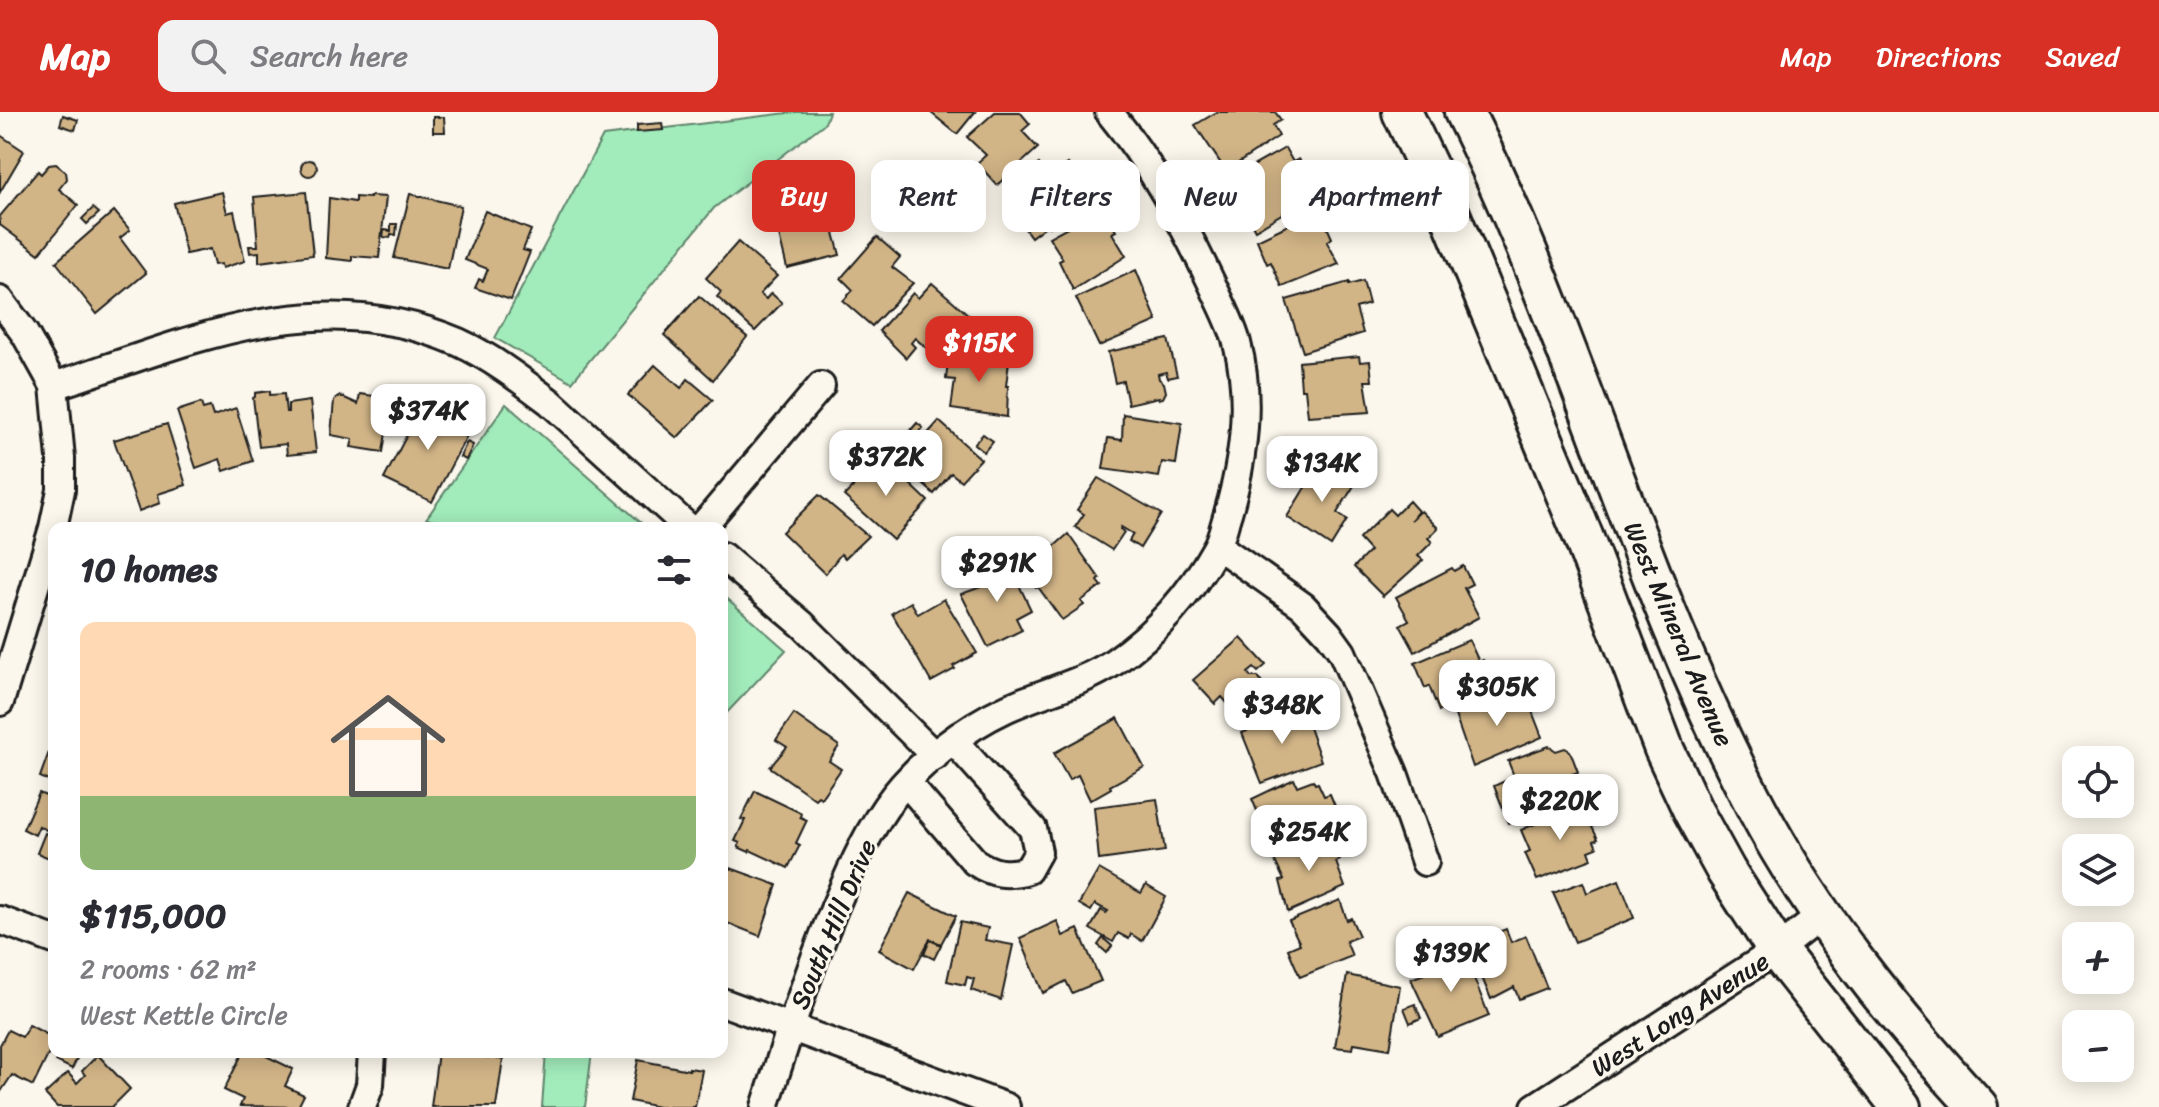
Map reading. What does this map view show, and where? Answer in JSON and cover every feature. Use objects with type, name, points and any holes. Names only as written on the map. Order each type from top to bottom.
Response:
[{"type":"main road","name":"West Mineral Avenue","points":[[1402,112],[1448,209],[1583,536],[1664,749],[1693,811],[1726,871],[1777,950],[1901,1107]]},
{"type":"main road","name":"West Mineral Avenue","points":[[1464,112],[1513,220],[1682,650],[1756,807],[1778,848],[1822,915],[1887,1003],[1978,1107]]},
{"type":"street","name":"South Hill Drive","points":[[765,1107],[829,919],[855,861],[876,824],[906,782],[944,748],[974,727],[1020,702],[1088,676],[1141,642],[1185,596],[1218,546],[1235,486],[1245,433],[1244,388],[1237,342],[1190,238],[1157,180],[1109,112]]},
{"type":"street","points":[[0,300],[25,334],[54,386],[61,458],[61,490],[54,522]]},
{"type":"street","points":[[54,386],[244,324],[330,316],[414,327],[458,342],[526,384],[682,522]]},
{"type":"street","points":[[706,522],[821,386]]},
{"type":"street","points":[[0,702],[48,544]]},
{"type":"street","points":[[1218,546],[1303,606],[1342,652],[1394,773],[1425,862]]},
{"type":"street","points":[[728,561],[1033,829],[1038,852],[1028,870],[1011,875],[990,872],[975,862],[906,782]]},
{"type":"street","name":"West Long Avenue","points":[[1535,1107],[1777,950],[1822,915]]},
{"type":"street","points":[[0,920],[48,938]]},
{"type":"street","points":[[728,1004],[1006,1107]]},
{"type":"street","points":[[362,1107],[370,1085],[372,1058]]},
{"type":"green space","points":[[796,112],[829,112],[825,123],[777,160],[752,160],[752,179],[714,208],[572,382],[495,338],[603,136]]},
{"type":"green space","points":[[506,404],[640,522],[443,522],[426,519]]},
{"type":"green space","points":[[728,599],[786,650],[728,712]]},
{"type":"green space","points":[[546,1058],[591,1058],[585,1107],[542,1107]]},
{"type":"building","points":[[930,112],[975,112],[957,134]]},
{"type":"building","points":[[995,112],[1020,112],[1030,124],[1022,131],[1038,148],[1025,160],[1002,160],[1002,180],[997,185],[986,173],[986,160],[980,160],[986,155],[967,137]]},
{"type":"building","points":[[1217,112],[1275,112],[1281,120],[1273,125],[1279,136],[1243,160],[1219,160],[1195,125]]},
{"type":"building","points":[[63,115],[78,120],[75,130],[60,125]]},
{"type":"building","points":[[433,117],[444,117],[445,132],[433,132]]},
{"type":"building","points":[[662,123],[663,130],[637,132],[637,125]]},
{"type":"building","points":[[0,135],[24,151],[0,192]]},
{"type":"building","points":[[1285,148],[1292,160],[1281,160],[1281,214],[1265,224],[1265,160]]},
{"type":"building","points":[[309,160],[317,168],[309,176],[301,168]]},
{"type":"building","points":[[56,164],[66,172],[67,179],[59,189],[78,205],[39,254],[0,225],[0,216],[38,171],[41,174],[49,165]]},
{"type":"building","points":[[222,192],[227,213],[234,211],[245,261],[222,268],[221,264],[214,265],[210,249],[186,254],[174,203]]},
{"type":"building","points":[[306,192],[313,255],[259,262],[259,252],[250,253],[249,246],[258,246],[254,197]]},
{"type":"building","points":[[410,194],[461,206],[448,269],[394,258]]},
{"type":"building","points":[[355,197],[386,197],[379,258],[352,256],[352,261],[326,258],[329,198],[355,202]]},
{"type":"building","points":[[93,208],[99,213],[87,224],[82,219]]},
{"type":"building","points":[[114,211],[130,230],[120,238],[146,273],[97,314],[56,262]]},
{"type":"building","points":[[485,211],[531,230],[523,250],[530,252],[511,300],[475,288],[479,279],[483,281],[488,269],[465,260]]},
{"type":"building","points":[[391,224],[397,224],[396,235],[383,237],[384,230],[391,231]]},
{"type":"building","points":[[1281,228],[1281,232],[1329,232],[1332,238],[1327,242],[1339,264],[1282,287],[1271,262],[1267,264],[1257,240]]},
{"type":"building","points":[[778,232],[834,232],[840,255],[787,268]]},
{"type":"building","points":[[1058,232],[1114,232],[1126,256],[1073,290],[1059,261],[1063,259],[1049,237]]},
{"type":"building","points":[[877,237],[900,257],[892,267],[913,283],[872,326],[843,301],[853,290],[841,278]]},
{"type":"building","points":[[738,242],[777,276],[760,294],[766,299],[771,293],[782,303],[755,331],[717,297],[721,292],[706,278]]},
{"type":"building","points":[[1136,270],[1157,321],[1099,346],[1076,298]]},
{"type":"building","points":[[1363,281],[1369,304],[1356,308],[1363,333],[1303,352],[1286,300]]},
{"type":"building","points":[[932,283],[969,315],[933,354],[915,338],[911,343],[915,347],[906,358],[879,331],[913,293],[918,298]]},
{"type":"building","points":[[699,296],[747,337],[713,380],[664,335]]},
{"type":"building","points":[[1168,339],[1177,376],[1168,378],[1166,372],[1158,374],[1166,392],[1163,398],[1128,404],[1123,381],[1115,383],[1108,352]]},
{"type":"building","points":[[949,353],[1009,361],[1007,417],[951,409],[955,380],[946,379]]},
{"type":"building","points":[[1359,356],[1360,362],[1370,361],[1372,381],[1365,381],[1370,412],[1308,416],[1305,389],[1301,389],[1299,362]]},
{"type":"building","points":[[655,365],[681,388],[688,379],[713,400],[677,438],[628,395]]},
{"type":"building","points":[[270,391],[270,395],[284,394],[286,412],[288,404],[310,401],[316,452],[287,455],[286,444],[259,447],[253,398],[255,393]]},
{"type":"building","points":[[360,394],[391,401],[383,452],[351,447],[353,439],[331,435],[334,400],[340,396],[358,404]]},
{"type":"building","points":[[425,400],[472,426],[432,502],[384,479]]},
{"type":"building","points":[[201,403],[203,409],[210,407],[213,416],[236,408],[253,461],[224,471],[220,459],[196,468],[177,411]]},
{"type":"building","points":[[1123,414],[1182,423],[1176,464],[1162,462],[1159,477],[1103,469],[1108,438],[1122,440]]},
{"type":"building","points":[[939,421],[981,459],[961,481],[951,473],[934,494],[890,454],[917,423],[923,428],[918,434],[923,439]]},
{"type":"building","points":[[167,424],[186,485],[158,494],[160,503],[139,511],[114,440]]},
{"type":"building","points":[[983,434],[993,441],[984,452],[974,444]]},
{"type":"building","points":[[467,442],[473,445],[466,460],[460,457]]},
{"type":"building","points":[[882,457],[928,501],[893,540],[844,496]]},
{"type":"building","points":[[1320,463],[1355,484],[1337,513],[1347,520],[1331,546],[1287,517]]},
{"type":"building","points":[[1098,478],[1161,514],[1140,548],[1129,541],[1133,534],[1121,527],[1124,532],[1112,550],[1075,527],[1084,514],[1077,510]]},
{"type":"building","points":[[819,495],[868,536],[845,558],[841,554],[825,574],[782,532]]},
{"type":"building","points":[[1409,501],[1418,511],[1411,520],[1421,511],[1438,528],[1428,538],[1432,542],[1418,556],[1423,560],[1383,596],[1354,567],[1370,551],[1359,539],[1389,509],[1395,515]]},
{"type":"building","points":[[1068,534],[1102,586],[1081,601],[1084,605],[1062,620],[1021,564],[1046,546],[1049,551]]},
{"type":"building","points":[[1007,560],[1031,610],[1016,618],[1022,630],[988,647],[961,594],[984,586],[979,574]]},
{"type":"building","points":[[1463,566],[1472,584],[1464,588],[1479,617],[1415,652],[1400,625],[1409,620],[1396,597],[1452,568],[1454,571]]},
{"type":"building","points":[[944,599],[977,653],[931,682],[892,613],[911,602],[918,614]]},
{"type":"building","points":[[1241,638],[1266,665],[1258,672],[1254,668],[1248,673],[1251,677],[1258,677],[1266,690],[1237,714],[1222,697],[1215,704],[1193,680]]},
{"type":"building","points":[[1469,640],[1497,689],[1439,711],[1415,663]]},
{"type":"building","points":[[1514,693],[1519,705],[1528,701],[1542,737],[1473,767],[1455,715]]},
{"type":"building","points":[[1302,708],[1321,761],[1262,783],[1242,733]]},
{"type":"building","points":[[794,714],[839,746],[829,761],[841,769],[821,798],[818,796],[815,799],[770,767],[787,747],[776,740]]},
{"type":"building","points":[[1118,718],[1144,767],[1090,800],[1078,775],[1069,780],[1054,753]]},
{"type":"building","points":[[1549,746],[1556,751],[1565,748],[1570,751],[1578,772],[1569,775],[1576,793],[1509,823],[1494,786],[1507,780],[1509,784],[1516,781],[1508,761]]},
{"type":"building","points":[[48,755],[48,780],[40,777]]},
{"type":"building","points":[[1294,779],[1297,786],[1313,780],[1315,784],[1318,783],[1324,796],[1330,794],[1337,811],[1321,818],[1315,805],[1305,809],[1306,813],[1311,811],[1319,829],[1280,846],[1273,831],[1267,834],[1252,799]]},
{"type":"building","points":[[755,791],[801,813],[800,817],[807,820],[796,843],[800,845],[788,868],[738,847],[740,843],[735,841],[745,820],[741,819]]},
{"type":"building","points":[[39,793],[48,797],[48,831],[39,826],[35,835],[23,829]]},
{"type":"building","points":[[1157,799],[1165,851],[1099,860],[1094,807]]},
{"type":"building","points":[[1578,805],[1598,839],[1594,841],[1597,848],[1589,851],[1592,859],[1537,880],[1525,853],[1530,851],[1521,830]]},
{"type":"building","points":[[45,833],[48,835],[48,858],[37,853]]},
{"type":"building","points":[[1330,836],[1340,860],[1336,862],[1345,887],[1288,912],[1280,881],[1284,880],[1273,857]]},
{"type":"building","points":[[728,867],[777,885],[760,936],[728,923]]},
{"type":"building","points":[[1099,869],[1141,893],[1146,885],[1166,897],[1142,941],[1131,934],[1129,939],[1118,933],[1113,942],[1090,929],[1101,910],[1108,911],[1095,904],[1091,911],[1079,904]]},
{"type":"building","points":[[1619,880],[1634,918],[1575,942],[1553,893],[1583,882],[1587,893]]},
{"type":"building","points":[[909,893],[956,916],[941,944],[930,939],[914,969],[879,950]]},
{"type":"building","points":[[1340,900],[1347,920],[1351,918],[1359,936],[1346,941],[1352,956],[1300,977],[1288,949],[1300,944],[1289,921]]},
{"type":"building","points":[[1057,921],[1063,936],[1078,929],[1101,981],[1072,993],[1066,981],[1043,993],[1020,938]]},
{"type":"building","points":[[960,922],[988,928],[985,940],[1013,945],[1001,1000],[971,990],[974,979],[967,977],[965,985],[947,981]]},
{"type":"building","points":[[1506,929],[1511,942],[1526,936],[1547,988],[1519,999],[1514,987],[1491,999],[1468,944]]},
{"type":"building","points":[[1103,938],[1112,946],[1107,953],[1098,945]]},
{"type":"building","points":[[930,940],[941,945],[934,959],[924,954]]},
{"type":"building","points":[[1462,948],[1489,1016],[1438,1037],[1411,979],[1437,969],[1433,960]]},
{"type":"building","points":[[1347,975],[1400,986],[1390,1049],[1354,1043],[1353,1049],[1335,1047]]},
{"type":"building","points":[[1415,1004],[1421,1018],[1410,1023],[1404,1008]]},
{"type":"building","points":[[29,1025],[48,1035],[48,1055],[33,1086],[12,1075],[0,1093],[0,1045],[8,1030],[22,1037]]},
{"type":"building","points":[[57,1058],[77,1058],[72,1069],[56,1061]]},
{"type":"building","points":[[95,1058],[101,1058],[130,1089],[112,1107],[57,1107],[45,1094],[68,1073],[77,1083],[85,1075],[82,1071]]},
{"type":"building","points":[[240,1058],[270,1058],[293,1069],[285,1086],[304,1095],[298,1107],[240,1106],[243,1099],[224,1090]]},
{"type":"building","points":[[437,1058],[503,1059],[496,1107],[431,1107]]},
{"type":"building","points":[[638,1060],[702,1070],[695,1107],[658,1107],[630,1101]]}]
